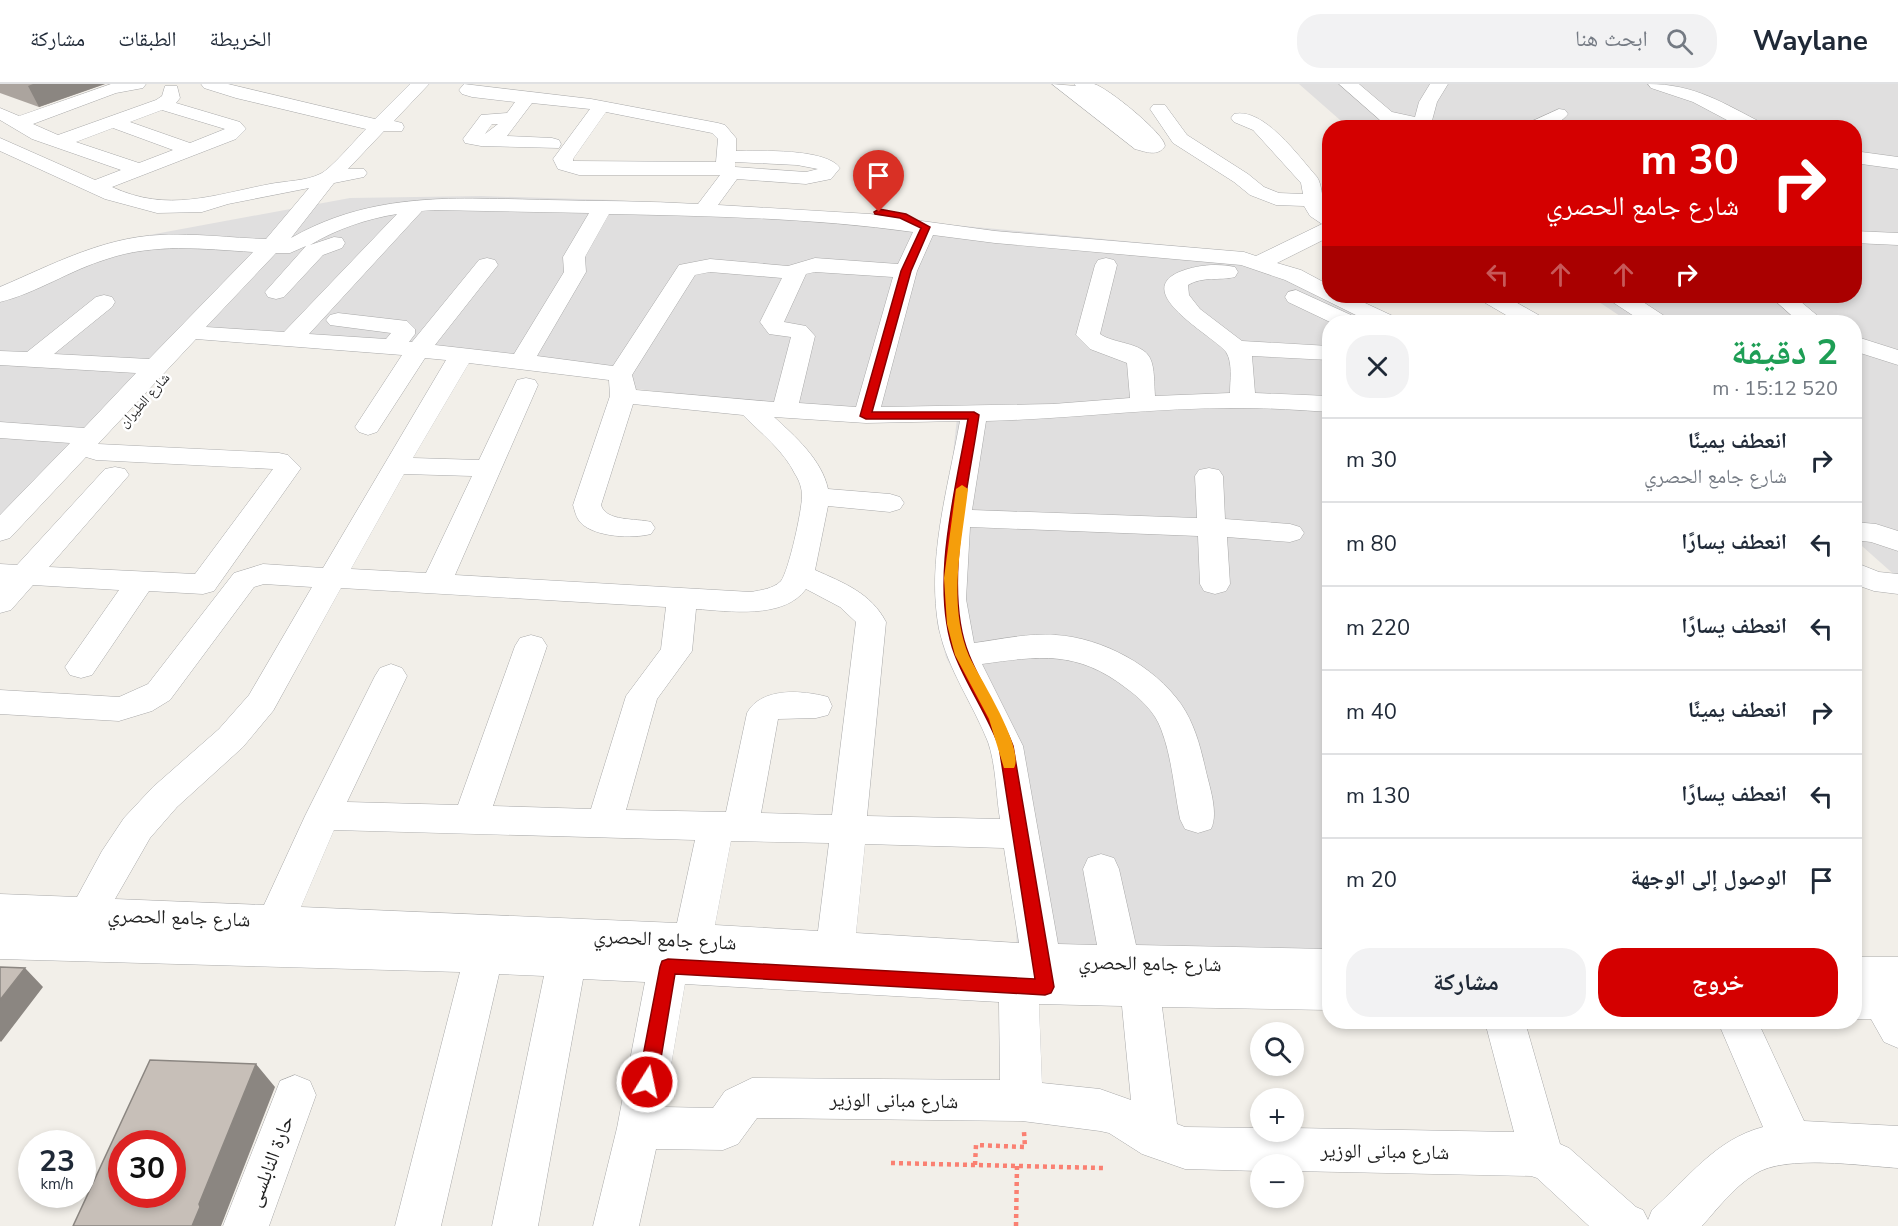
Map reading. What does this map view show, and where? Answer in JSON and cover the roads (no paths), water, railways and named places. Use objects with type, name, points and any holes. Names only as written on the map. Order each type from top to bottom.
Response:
[{"type":"street","points":[[6,136],[112,89],[137,84]]},
{"type":"street","points":[[60,141],[162,104],[171,98],[172,91],[156,84]]},
{"type":"street","points":[[210,84],[242,94],[391,123]]},
{"type":"street","points":[[558,84],[534,96],[491,141],[549,149],[563,126]]},
{"type":"street","points":[[1348,84],[1386,116],[1400,120]]},
{"type":"street","points":[[1422,120],[1428,102],[1439,84]]},
{"type":"street","points":[[1428,102],[1460,84]]},
{"type":"street","points":[[1657,84],[1699,98],[1742,120]]},
{"type":"street","points":[[278,245],[328,178],[432,85],[471,86],[468,90],[472,92],[534,96],[596,105],[717,129],[727,138],[727,166],[708,204]]},
{"type":"street","points":[[162,104],[233,126],[236,131]]},
{"type":"street","points":[[596,105],[563,159],[565,165],[579,169],[727,166]]},
{"type":"street","points":[[1,107],[6,136]]},
{"type":"street","points":[[1160,109],[1180,139],[1241,178],[1262,195],[1285,200],[1312,200]]},
{"type":"street","points":[[1548,120],[1559,114]]},
{"type":"street","points":[[1240,118],[1260,126],[1310,181],[1313,187],[1312,200],[1315,210],[1322,215]]},
{"type":"street","points":[[114,122],[191,150]]},
{"type":"street","points":[[102,185],[257,123]]},
{"type":"street","points":[[313,224],[357,173],[391,123]]},
{"type":"street","points":[[6,136],[39,135],[140,170]]},
{"type":"street","points":[[6,136],[102,185],[125,200],[157,207],[190,208],[224,199],[357,173]]},
{"type":"street","points":[[1862,158],[1898,164]]},
{"type":"street","points":[[685,206],[708,175],[727,166]]},
{"type":"street","points":[[278,245],[313,224],[372,204],[423,197],[685,206],[836,217],[995,237],[1227,257],[1259,263],[1293,275],[1322,290]]},
{"type":"street","points":[[0,295],[102,253],[140,242],[278,245],[338,223],[395,208],[417,205],[602,207],[708,204],[879,212],[903,216],[926,227]]},
{"type":"street","points":[[291,339],[417,205]]},
{"type":"street","points":[[436,585],[489,468],[524,373],[575,273],[575,254],[602,207]]},
{"type":"street","points":[[215,334],[271,307],[315,250],[364,235],[395,208]]},
{"type":"street","points":[[866,416],[906,271],[926,227]]},
{"type":"street","points":[[1259,263],[1322,232]]},
{"type":"street","points":[[1862,237],[1898,239]]},
{"type":"street","name":"شارع الطيران","points":[[2,528],[215,334],[278,245]]},
{"type":"street","name":"شارع الطيران","points":[[0,555],[98,442],[155,367],[278,245]]},
{"type":"street","points":[[641,528],[601,524],[590,516],[587,505],[622,386],[687,270],[702,264],[795,273]]},
{"type":"street","points":[[368,427],[418,350],[487,265]]},
{"type":"street","points":[[784,411],[803,336],[798,332],[777,328],[772,322],[797,269],[808,265],[906,271]]},
{"type":"street","points":[[1106,265],[1088,335],[1097,344],[1129,353],[1139,360],[1143,404]]},
{"type":"street","points":[[1242,400],[1241,359],[1235,348],[1180,302],[1176,292],[1177,283],[1185,277],[1203,272],[1228,273],[1255,278],[1333,315]]},
{"type":"street","points":[[247,290],[271,307]]},
{"type":"street","points":[[32,360],[105,302]]},
{"type":"street","points":[[1348,303],[1372,315]]},
{"type":"street","points":[[1502,303],[1522,315]]},
{"type":"street","points":[[1630,303],[1648,315]]},
{"type":"street","points":[[1790,303],[1804,315]]},
{"type":"street","points":[[338,320],[399,326],[404,329],[403,334],[392,347]]},
{"type":"street","points":[[215,334],[462,354],[524,373],[603,371],[622,386],[751,408],[784,411],[866,416],[974,415],[1082,411],[1143,404],[1242,400],[1322,404]]},
{"type":"street","points":[[1862,346],[1898,358]]},
{"type":"street","points":[[1235,348],[1322,353]]},
{"type":"street","points":[[88,914],[115,862],[137,828],[165,797],[231,738],[261,703],[395,466],[462,354]]},
{"type":"street","points":[[0,358],[155,367]]},
{"type":"street","points":[[0,702],[119,709],[140,703],[159,692],[244,580],[263,574],[751,602],[774,598],[791,588],[800,575],[816,496],[812,476],[805,465],[751,408]]},
{"type":"street","points":[[974,415],[957,518],[951,600],[962,655],[996,719],[1006,746],[1022,834],[1035,978],[1022,1101]]},
{"type":"street","points":[[0,430],[279,461],[288,468],[206,582],[195,585],[12,575]]},
{"type":"street","points":[[98,442],[300,446]]},
{"type":"street","points":[[395,466],[489,468]]},
{"type":"street","points":[[0,603],[12,575],[115,475]]},
{"type":"street","points":[[1209,476],[1210,527],[1215,584]]},
{"type":"street","points":[[816,496],[890,503]]},
{"type":"street","points":[[957,518],[1210,527],[1290,533]]},
{"type":"street","points":[[1862,532],[1876,533],[1898,542]]},
{"type":"street","points":[[800,575],[858,604],[864,609],[871,622],[835,949]]},
{"type":"street","points":[[1862,576],[1874,581],[1898,584]]},
{"type":"street","points":[[81,666],[141,582]]},
{"type":"street","points":[[604,823],[642,696],[676,651],[682,598]]},
{"type":"street","points":[[471,820],[531,646]]},
{"type":"street","points":[[962,655],[1058,646],[1085,651],[1139,679],[1163,702],[1178,729],[1198,819]]},
{"type":"street","points":[[276,921],[323,816],[391,676]]},
{"type":"street","points":[[616,1226],[681,953],[728,826],[763,713],[772,706],[816,706]]},
{"type":"street","points":[[323,816],[1022,834]]},
{"type":"street","points":[[1101,869],[1130,975],[1157,1139]]},
{"type":"street","name":"شارع جامع الحصري","points":[[0,910],[276,921],[1035,978],[1322,966]]},
{"type":"street","name":"شارع جامع الحصري","points":[[0,942],[484,956],[567,962],[681,953],[835,949],[1035,978]]},
{"type":"street","points":[[418,1226],[484,956]]},
{"type":"street","points":[[515,1226],[567,962]]},
{"type":"street","name":"شارع جامع الحصري","points":[[1130,975],[1322,991]]},
{"type":"street","points":[[1862,981],[1886,1002]]},
{"type":"street","points":[[1507,1029],[1542,1157],[1552,1163],[1621,1224],[1627,1226]]},
{"type":"street","points":[[1741,1029],[1791,1142]]},
{"type":"street","name":"حارة النابلسى","points":[[246,1226],[295,1095]]},
{"type":"street","name":"شارع مبانى الوزير","points":[[639,1128],[723,1129],[731,1121],[733,1111],[741,1103],[752,1098],[1022,1101],[1100,1110],[1120,1116],[1157,1139],[1185,1148],[1523,1154],[1542,1157]]},
{"type":"street","points":[[1668,1226],[1739,1158],[1756,1148],[1791,1142],[1898,1148]]}]
